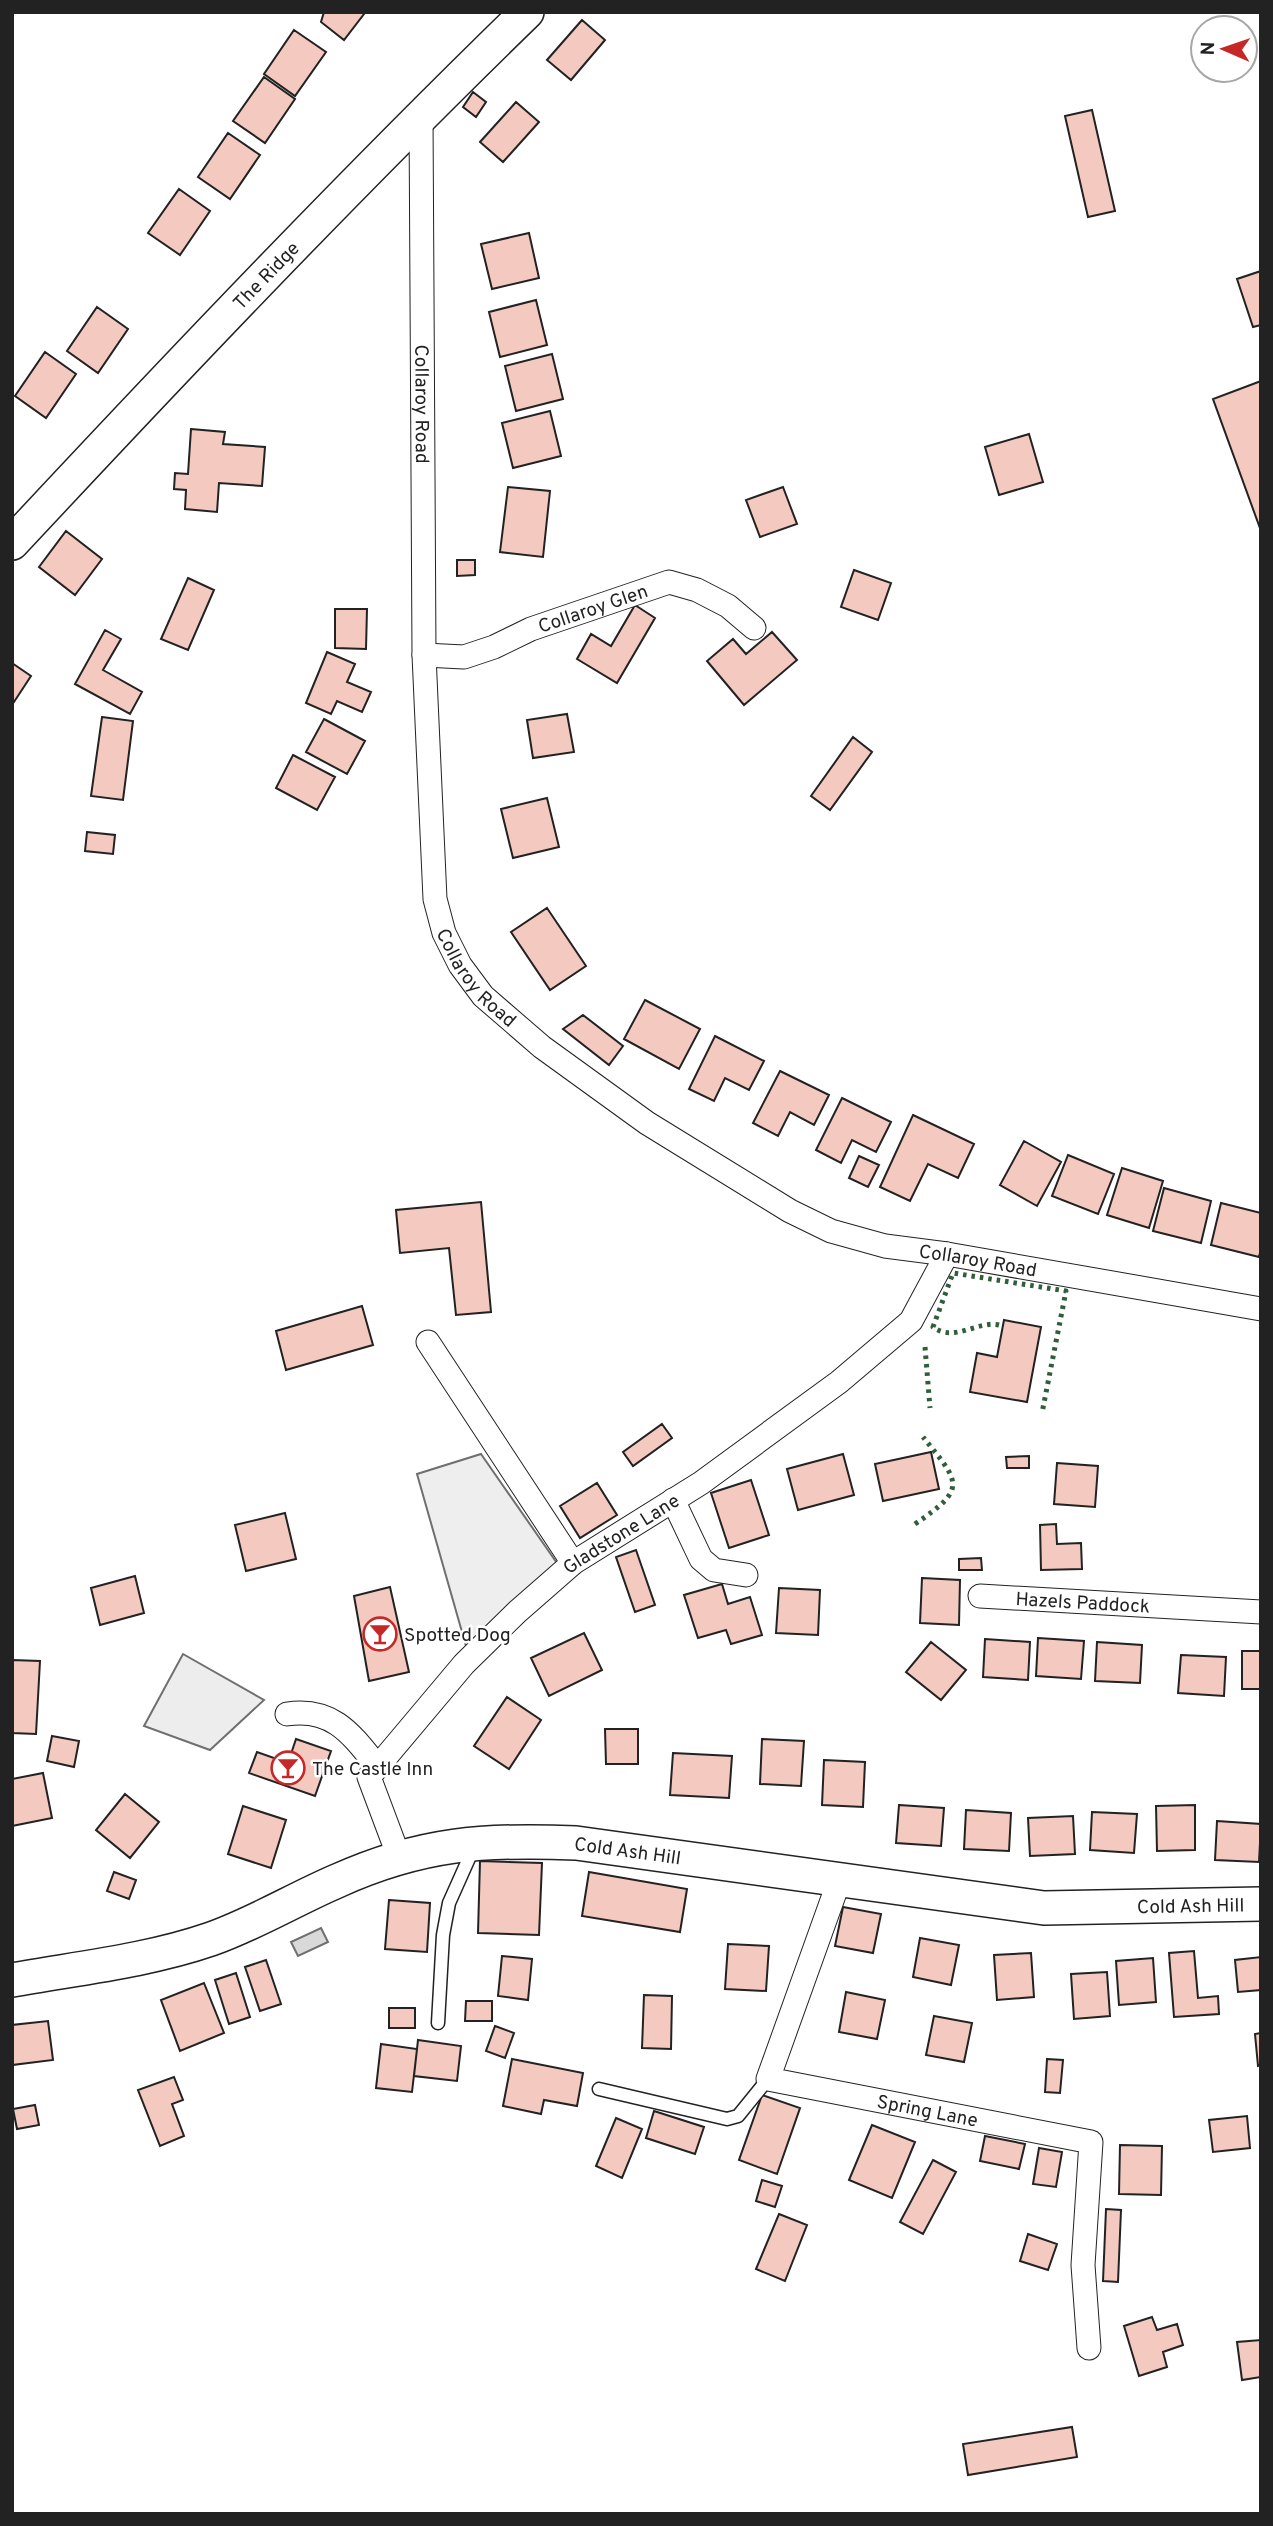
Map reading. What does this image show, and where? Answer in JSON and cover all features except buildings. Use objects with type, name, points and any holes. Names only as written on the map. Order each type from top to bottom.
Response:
[{"type":"street","name":"The Ridge","points":[[12,543],[421,115],[527,12]]},
{"type":"street","name":"Collaroy Road","points":[[421,115],[424,655],[435,899],[444,933],[460,965],[483,996],[542,1047],[647,1123],[790,1211],[831,1231],[885,1246],[947,1254],[1261,1309]]},
{"type":"street","name":"Collaroy Glen","points":[[424,655],[464,657],[494,647],[531,629],[669,582],[697,590],[728,606],[754,628]]},
{"type":"street","name":"Gladstone Lane","points":[[377,1766],[464,1664],[517,1612],[573,1563],[701,1483],[839,1382],[911,1321],[947,1254]]},
{"type":"street","points":[[428,1342],[573,1563]]},
{"type":"street","points":[[673,1500],[701,1559],[714,1570],[746,1575]]},
{"type":"street","name":"Hazels Paddock","points":[[980,1596],[1261,1612]]},
{"type":"street","points":[[287,1714],[303,1711],[347,1728],[377,1766],[369,1777],[399,1857]]},
{"type":"street","name":"Cold Ash Hill","points":[[12,1980],[162,1954],[213,1938],[338,1880],[399,1857],[442,1847],[510,1840],[576,1843],[1044,1908],[1261,1904]]},
{"type":"street","points":[[768,2079],[839,1881]]},
{"type":"street","name":"Spring Lane","points":[[768,2079],[1091,2142],[1083,2265],[1090,2348]]},
{"type":"lane","points":[[438,2022],[443,1935],[449,1903],[475,1844]]},
{"type":"lane","points":[[599,2089],[727,2119],[738,2116],[768,2079]]},
{"type":"shaded area","points":[[481,1454],[559,1566],[466,1646],[417,1474]]},
{"type":"shaded area","points":[[183,1654],[264,1700],[210,1750],[144,1726]]},
{"type":"shaded area","points":[[321,1928],[328,1942],[298,1956],[291,1942]]},
{"type":"hedge","points":[[999,1325],[983,1325],[949,1333],[933,1327],[953,1273],[1066,1291],[1042,1413]]},
{"type":"hedge","points":[[925,1347],[930,1408]]},
{"type":"hedge","points":[[915,1524],[944,1502],[951,1493],[953,1484],[945,1465],[923,1437]]},
{"type":"place","name":"Spotted Dog","points":[[380,1634]]},
{"type":"place","name":"The Castle Inn","points":[[288,1768]]}]
